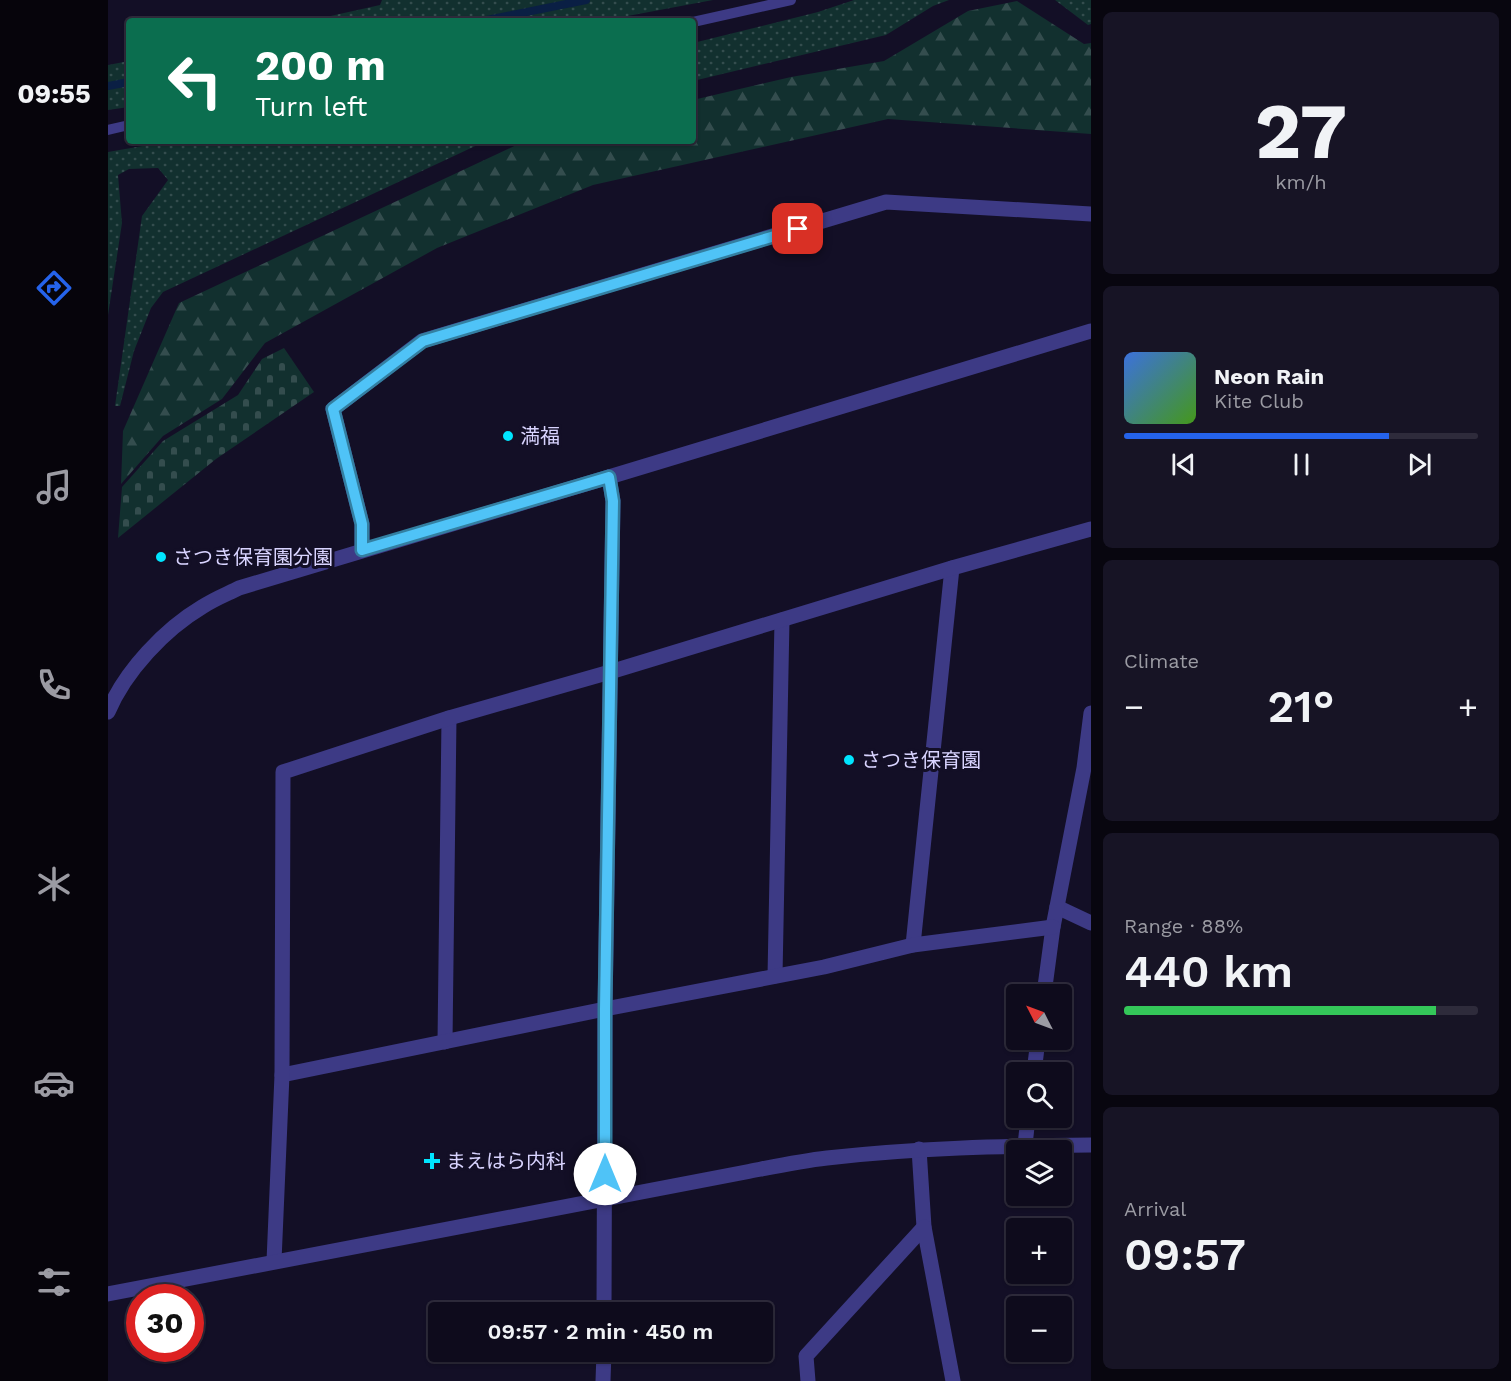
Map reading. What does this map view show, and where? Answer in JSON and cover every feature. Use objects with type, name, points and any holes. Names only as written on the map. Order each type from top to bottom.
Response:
[{"type":"street","points":[[362,550],[362,524],[333,409],[423,341],[886,202],[1091,214]]},
{"type":"street","points":[[108,712],[131,672],[162,637],[201,607],[239,588],[1091,331]]},
{"type":"street","points":[[604,1302],[605,1009],[613,501],[609,477]]},
{"type":"street","points":[[274,1262],[282,1075],[283,772],[449,718],[610,672],[951,568],[1091,529]]},
{"type":"street","points":[[912,945],[951,568]]},
{"type":"street","points":[[775,976],[782,620]]},
{"type":"street","points":[[1045,984],[1053,927],[1088,769],[1091,713]]},
{"type":"street","points":[[445,1042],[449,718]]},
{"type":"street","points":[[1057,907],[1091,923]]},
{"type":"street","points":[[282,1075],[824,967],[912,945],[1053,927]]},
{"type":"street","points":[[1072,1145],[1091,1145]]},
{"type":"street","points":[[108,1294],[824,1158],[919,1149],[1006,1146]]},
{"type":"street","points":[[919,1149],[924,1227],[952,1381]]},
{"type":"street","points":[[808,1381],[806,1356],[924,1227]]},
{"type":"street","points":[[603,1381],[604,1362]]},
{"type":"lane","points":[[696,21],[791,0]]},
{"type":"lane","points":[[108,130],[126,126]]},
{"type":"green space","points":[[382,0],[713,0],[617,18],[322,18],[380,5]]},
{"type":"green space","points":[[854,0],[949,0],[933,6],[886,35],[696,80],[696,42],[818,12]]},
{"type":"green space","points":[[1055,0],[1091,0],[1091,24],[1088,25]]},
{"type":"green space","points":[[1017,1],[1084,44],[1091,43],[1091,134],[888,119],[593,185],[437,248],[265,343],[222,399],[163,436],[121,484],[123,431],[179,303],[519,144],[696,144],[696,99],[791,77],[884,61],[968,11]]},
{"type":"green space","points":[[126,62],[126,107],[108,110],[108,65]]},
{"type":"green space","points":[[154,144],[480,144],[163,292],[151,308],[134,351],[120,406],[115,406],[142,216],[168,180],[158,168],[129,169],[118,175],[122,223],[108,315],[108,152]]},
{"type":"green space","points":[[284,348],[314,392],[216,459],[118,538],[122,487],[163,441],[238,395],[262,359]]},
{"type":"waterway","points":[[497,18],[586,0]]},
{"type":"waterway","points":[[108,86],[126,83]]},
{"type":"place","name":"満福","points":[[508,436]]},
{"type":"place","name":"さつき保育園分園","points":[[161,557]]},
{"type":"place","name":"さつき保育園","points":[[849,760]]},
{"type":"place","name":"まえはら内科","points":[[432,1161]]},
{"type":"route","points":[[605,1174],[605,1009],[613,501],[609,477],[362,550],[362,524],[333,409],[423,341],[798,229]]}]
